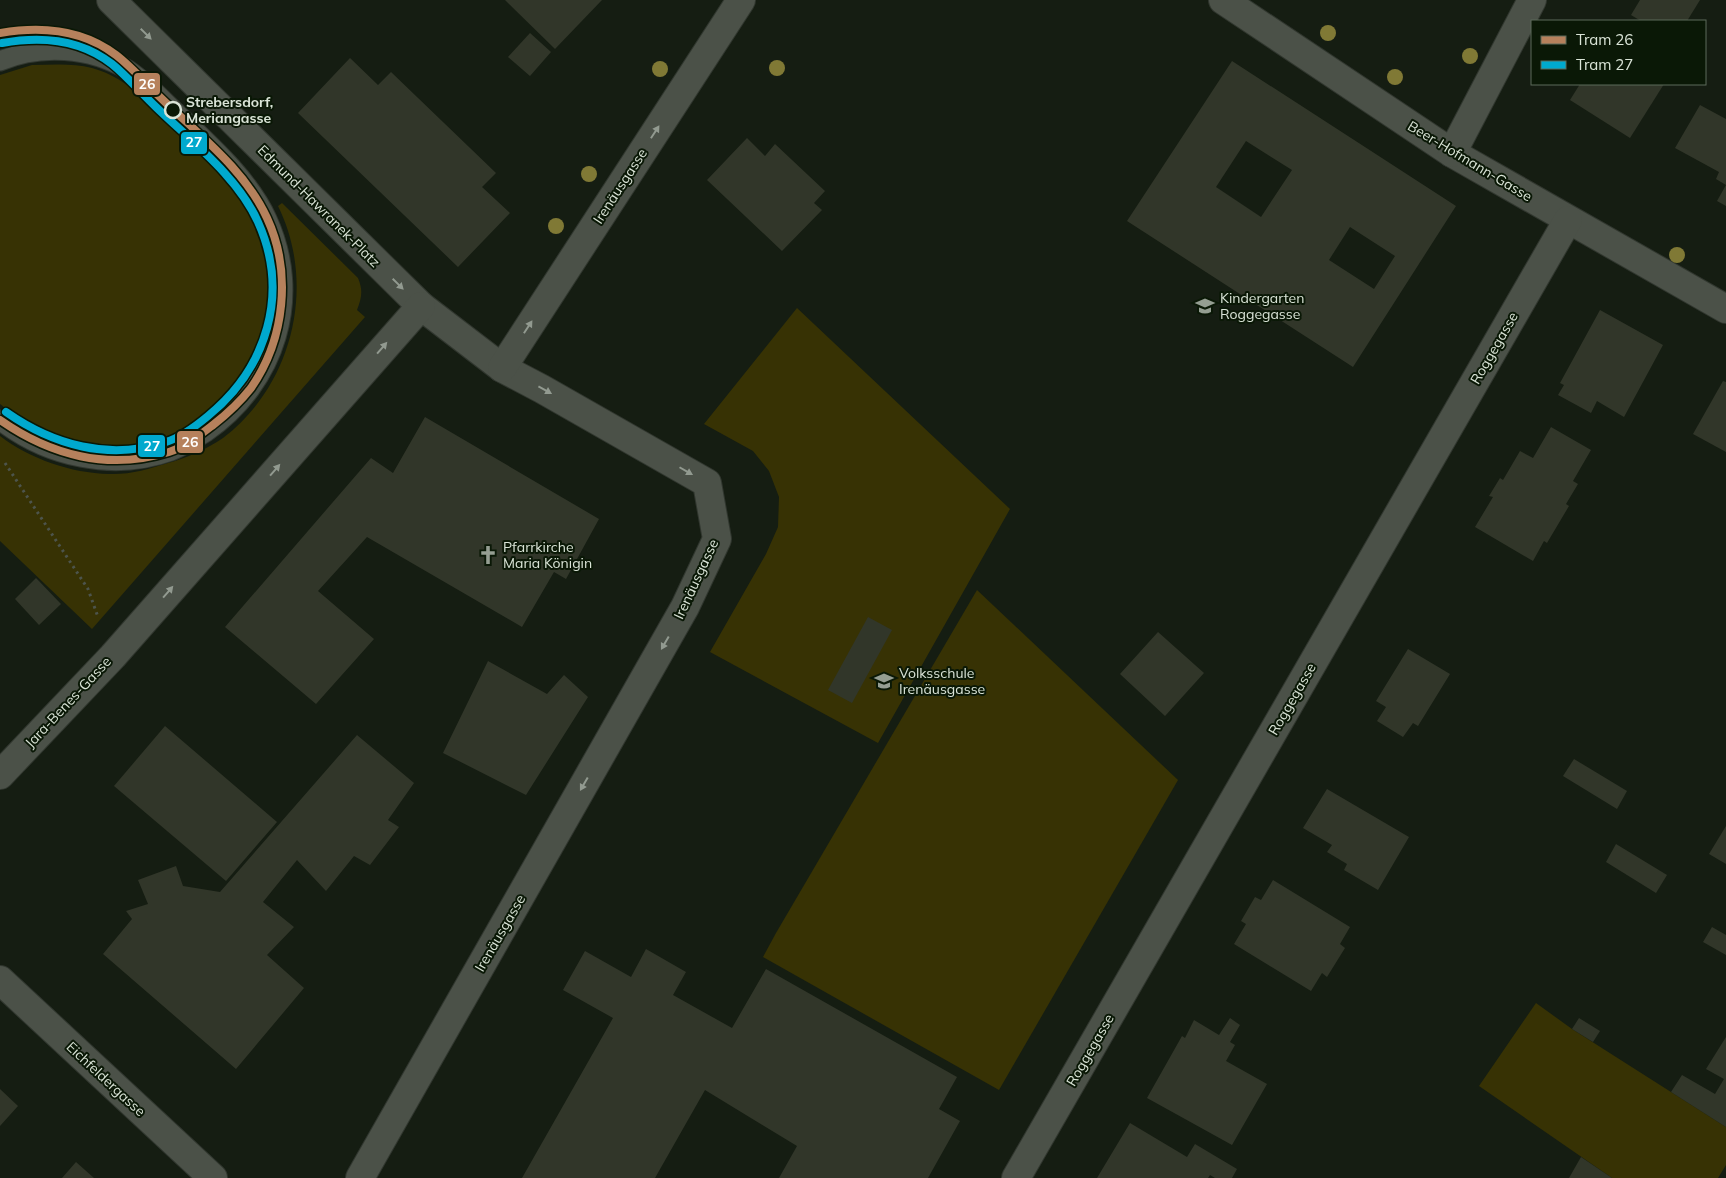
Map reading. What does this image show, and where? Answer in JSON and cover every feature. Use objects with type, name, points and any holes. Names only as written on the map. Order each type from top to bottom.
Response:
[{"type":"street","name":"Edmund-Hawranek-Platz","points":[[111,0],[421,306],[502,368]]},
{"type":"street","name":"Irenäusgasse","points":[[360,1178],[685,607],[718,539],[707,483],[502,368],[742,0]]},
{"type":"street","name":"Beer-Hofmann-Gasse","points":[[1222,0],[1452,153],[1726,309]]},
{"type":"street","points":[[1452,153],[1532,0]]},
{"type":"street","name":"Roggegasse","points":[[1016,1178],[1568,220]]},
{"type":"street","name":"Jara-Benes-Gasse","points":[[0,775],[136,629],[421,306]]},
{"type":"street","name":"Eichfeldergasse","points":[[0,980],[213,1178]]},
{"type":"lane","points":[[0,61],[40,51],[74,51],[108,61],[126,69],[138,78],[173,110],[246,184],[267,218],[275,241],[283,293],[277,332],[271,351],[255,384],[220,421],[201,435],[176,449],[134,459],[113,461],[89,460],[46,447],[10,428],[0,420]]},
{"type":"path","points":[[1,458],[88,589],[98,617]]},
{"type":"shaded area","points":[[32,65],[85,66],[106,73],[131,88],[153,107],[225,179],[251,212],[258,229],[268,270],[270,306],[266,331],[257,355],[244,377],[228,397],[208,415],[187,429],[164,440],[140,447],[121,449],[102,449],[84,446],[48,434],[0,404],[0,75]]},
{"type":"shaded area","points":[[282,203],[358,278],[361,294],[357,310],[365,317],[92,629],[0,541],[0,436],[24,452],[51,463],[80,471],[109,474],[124,474],[175,461],[190,456],[223,438],[247,416],[267,390],[281,362],[291,332],[296,300],[296,268],[290,236],[278,206]]},
{"type":"shaded area","points":[[797,308],[1010,509],[878,743],[710,652],[766,554],[778,527],[779,497],[769,471],[753,451],[704,424]]},
{"type":"shaded area","points":[[977,590],[1178,780],[999,1090],[763,957]]},
{"type":"shaded area","points":[[1536,1003],[1572,1029],[1726,1127],[1726,1165],[1718,1178],[1612,1178],[1479,1086]]},
{"type":"building","points":[[505,0],[602,0],[555,49]]},
{"type":"building","points":[[1640,0],[1700,0],[1688,20],[1639,20],[1631,15]]},
{"type":"building","points":[[530,33],[551,52],[530,76],[508,57]]},
{"type":"building","points":[[350,58],[378,85],[391,72],[496,173],[482,187],[510,213],[458,267],[298,113]]},
{"type":"building","points":[[1232,61],[1456,206],[1353,367],[1127,221]],"holes":[[[1246,141],[1292,170],[1261,217],[1216,187]],[[1350,227],[1395,256],[1374,289],[1329,260]]]},
{"type":"building","points":[[1579,85],[1663,85],[1630,138],[1570,100]]},
{"type":"building","points":[[1700,105],[1726,119],[1726,185],[1716,179],[1719,172],[1675,148]]},
{"type":"building","points":[[747,138],[765,156],[775,144],[825,191],[814,203],[822,210],[782,251],[707,180]]},
{"type":"building","points":[[1726,185],[1726,206],[1717,201]]},
{"type":"building","points":[[1600,310],[1663,345],[1624,417],[1597,401],[1591,413],[1558,395],[1564,385],[1560,383]]},
{"type":"building","points":[[1723,381],[1726,382],[1726,452],[1693,434]]},
{"type":"building","name":"Pfarrkirche Maria Königin","points":[[425,417],[599,519],[566,579],[554,572],[522,627],[367,537],[318,591],[374,639],[316,704],[225,627],[371,458],[393,473]]},
{"type":"building","points":[[1551,427],[1591,450],[1573,481],[1578,484],[1566,504],[1569,506],[1547,543],[1544,541],[1533,561],[1475,527],[1493,497],[1489,496],[1500,478],[1503,480],[1520,451],[1533,458]]},
{"type":"building","points":[[36,578],[61,604],[39,625],[15,599]]},
{"type":"building","points":[[868,617],[892,630],[852,703],[828,690]]},
{"type":"building","points":[[1158,632],[1204,673],[1165,716],[1120,674]]},
{"type":"building","points":[[1408,649],[1450,674],[1418,726],[1413,723],[1403,737],[1377,721],[1386,707],[1376,701]]},
{"type":"building","points":[[488,661],[547,694],[564,675],[588,697],[526,795],[443,753]]},
{"type":"building","points":[[165,726],[277,822],[226,881],[114,786]]},
{"type":"building","points":[[357,735],[414,783],[388,820],[399,827],[370,865],[354,856],[326,891],[297,860],[263,902],[294,927],[267,955],[304,988],[236,1069],[103,954],[132,919],[126,911],[148,904],[138,880],[176,866],[183,886],[220,892]]},
{"type":"building","points":[[1574,759],[1627,791],[1617,809],[1563,776]]},
{"type":"building","points":[[1327,789],[1409,837],[1378,890],[1344,870],[1347,864],[1327,852],[1332,845],[1303,828]]},
{"type":"building","points":[[1726,826],[1726,864],[1709,854]]},
{"type":"building","points":[[1616,844],[1667,875],[1656,893],[1606,862]]},
{"type":"building","points":[[1273,880],[1350,927],[1340,944],[1345,948],[1327,977],[1322,973],[1311,991],[1234,944],[1246,924],[1241,921],[1255,897],[1261,900]]},
{"type":"building","points":[[1712,927],[1726,935],[1726,955],[1703,942]]},
{"type":"building","points":[[646,949],[686,972],[673,995],[732,1028],[766,969],[957,1077],[939,1109],[960,1121],[928,1178],[779,1178],[797,1146],[705,1090],[655,1178],[522,1178],[613,1018],[563,990],[585,951],[631,977]]},
{"type":"building","points":[[1230,1018],[1240,1025],[1230,1042],[1235,1045],[1226,1061],[1267,1084],[1232,1145],[1147,1098],[1182,1036],[1185,1038],[1194,1020],[1219,1035]]},
{"type":"building","points":[[1579,1018],[1600,1031],[1593,1042],[1572,1029]]},
{"type":"building","points":[[1726,1037],[1726,1127],[1671,1092],[1682,1075],[1715,1094],[1724,1079],[1706,1069]]},
{"type":"building","points":[[0,1089],[18,1106],[0,1126]]},
{"type":"building","points":[[1130,1123],[1187,1157],[1195,1144],[1237,1169],[1232,1178],[1215,1178],[1210,1175],[1208,1178],[1097,1178]]},
{"type":"building","points":[[1581,1157],[1612,1178],[1569,1178]]},
{"type":"building","points":[[76,1162],[94,1178],[62,1178]]},
{"type":"tram line","name":"26","points":[[0,33],[45,30],[75,35],[103,46],[122,60],[206,140],[247,184],[267,218],[275,239],[280,260],[282,283],[278,327],[262,369],[251,388],[223,417],[198,437],[181,447],[146,458],[124,460],[80,456],[59,451],[19,432],[0,420]]},
{"type":"tram line","name":"27","points":[[2,43],[45,40],[73,45],[87,49],[118,69],[150,102],[213,160],[239,190],[258,222],[267,249],[272,276],[272,302],[267,328],[258,352],[245,375],[228,397],[208,416],[178,437],[145,448],[103,450],[62,441],[24,424],[6,412]]},
{"type":"place","name":"Strebersdorf, Meriangasse","points":[[173,110]]},
{"type":"place","name":"Kindergarten Roggegasse","points":[[1205,306]]},
{"type":"place","name":"Pfarrkirche Maria Königin","points":[[488,555]]},
{"type":"place","name":"Volksschule Irenäusgasse","points":[[884,681]]}]
